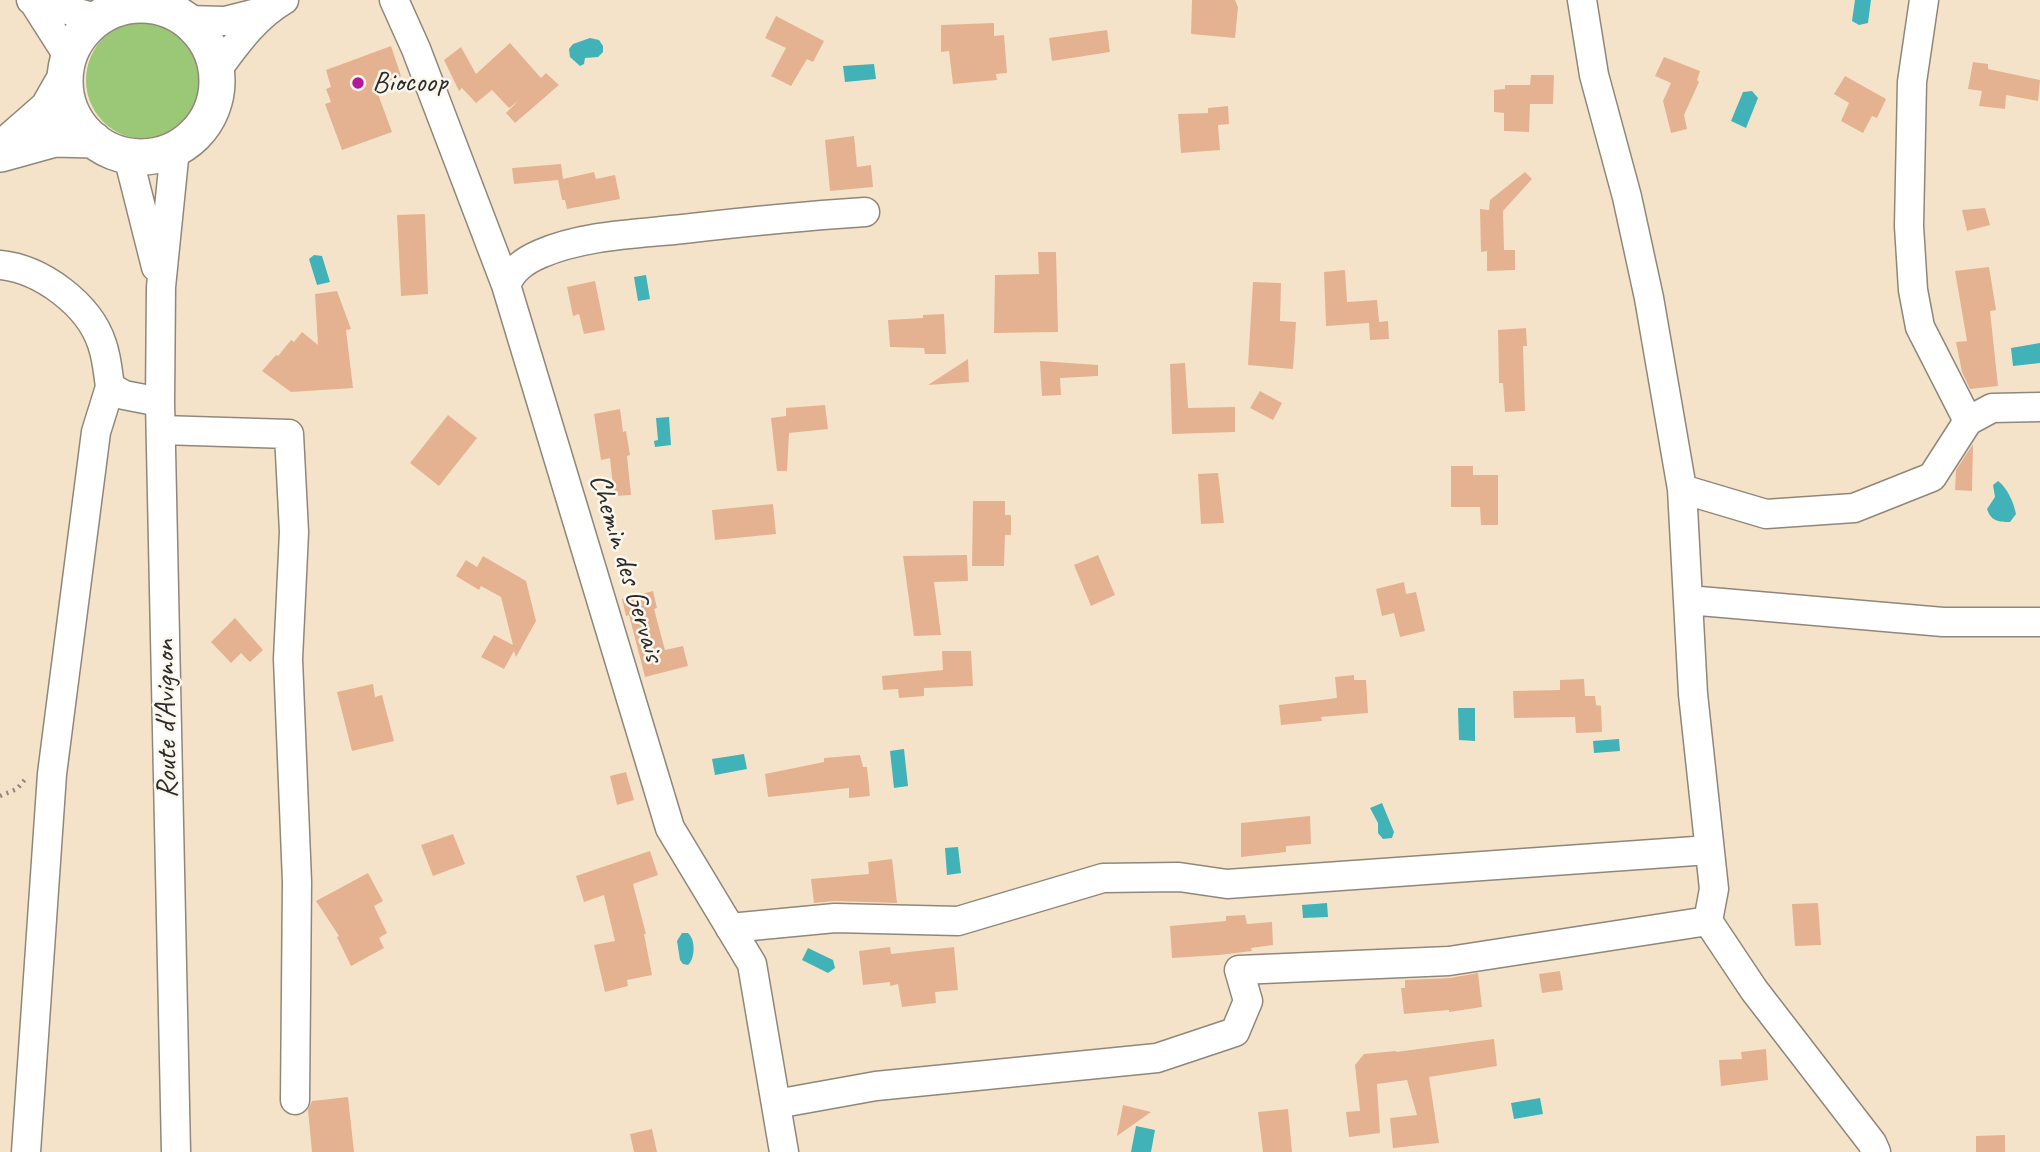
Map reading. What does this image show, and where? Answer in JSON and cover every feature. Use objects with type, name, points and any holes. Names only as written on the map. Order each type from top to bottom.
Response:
[{"type":"main road","points":[[0,152],[48,108],[78,37],[112,9],[142,4],[172,9],[202,34],[212,53],[217,70],[216,94],[209,116],[194,136],[175,149],[152,156],[128,156],[94,141],[72,114],[66,97],[66,68]]},
{"type":"main road","points":[[0,152],[55,139],[94,141]]},
{"type":"street","name":"Chemin des Gervais","points":[[394,0],[416,49],[506,285],[670,828],[752,964],[784,1152]]},
{"type":"street","points":[[1582,0],[1594,75],[1627,197],[1649,298],[1682,489],[1693,694],[1714,889],[1708,921],[1754,990],[1872,1143],[1876,1152]]},
{"type":"street","points":[[1924,0],[1912,82],[1909,226],[1913,290],[1920,327],[1968,421]]},
{"type":"street","points":[[32,1],[112,9]]},
{"type":"street","points":[[32,1],[66,68]]},
{"type":"street","points":[[172,9],[225,21],[274,6]]},
{"type":"street","points":[[217,70],[239,40],[274,6]]},
{"type":"street","points":[[161,286],[175,149]]},
{"type":"street","points":[[128,156],[161,286]]},
{"type":"street","points":[[506,285],[510,276],[522,264],[542,253],[573,243],[627,234],[794,216],[865,212]]},
{"type":"street","points":[[0,265],[15,266],[41,277],[74,301],[102,342],[110,387],[96,432],[52,774],[26,1152]]},
{"type":"street","name":"Route d'Avignon","points":[[161,286],[160,402],[176,1152]]},
{"type":"street","points":[[110,387],[124,395],[160,402]]},
{"type":"street","points":[[1682,489],[1766,514],[1854,508],[1932,477],[1968,421],[1992,408],[2040,407]]},
{"type":"street","points":[[161,430],[289,434],[294,532],[288,659],[297,882],[295,1100]]},
{"type":"street","points":[[1688,600],[1943,622],[2040,622]]},
{"type":"street","points":[[730,928],[835,918],[958,920],[1103,878],[1179,877],[1227,884],[1709,850]]},
{"type":"street","points":[[776,1104],[876,1086],[1157,1058],[1235,1032],[1248,1001],[1239,970],[1450,961],[1708,921]]},
{"type":"green space","points":[[145,21],[168,25],[187,38],[200,57],[204,80],[200,103],[187,122],[168,135],[145,139],[122,135],[103,122],[90,103],[86,80],[90,57],[103,38],[122,25]]},
{"type":"water","points":[[1855,0],[1871,0],[1868,23],[1859,25],[1852,21]]},
{"type":"water","points":[[590,38],[599,40],[603,52],[598,57],[585,58],[584,64],[580,66],[570,57],[569,49],[573,44]]},
{"type":"water","points":[[874,64],[876,79],[845,82],[843,66]]},
{"type":"water","points":[[1752,91],[1758,98],[1746,128],[1731,121],[1743,92]]},
{"type":"water","points":[[314,255],[322,256],[330,282],[317,285],[309,259]]},
{"type":"water","points":[[646,275],[650,299],[638,301],[634,277]]},
{"type":"water","points":[[2040,343],[2040,363],[2013,366],[2011,348]]},
{"type":"water","points":[[669,417],[671,445],[655,447],[654,441],[658,440],[656,418]]},
{"type":"water","points":[[1998,481],[2007,491],[2015,510],[2016,514],[2010,522],[1996,520],[1987,509],[1995,497],[1993,485]]},
{"type":"water","points":[[1458,708],[1475,708],[1475,741],[1459,740]]},
{"type":"water","points":[[1619,739],[1620,751],[1594,753],[1593,741]]},
{"type":"water","points":[[904,749],[908,786],[894,788],[890,751]]},
{"type":"water","points":[[744,754],[747,769],[715,775],[712,759]]},
{"type":"water","points":[[1382,803],[1394,832],[1392,838],[1383,839],[1378,833],[1378,823],[1370,808]]},
{"type":"water","points":[[958,847],[961,873],[947,875],[945,848]]},
{"type":"water","points":[[1327,903],[1328,917],[1303,918],[1302,905]]},
{"type":"water","points":[[682,933],[691,936],[694,949],[688,965],[680,960],[677,941]]},
{"type":"water","points":[[808,948],[833,960],[835,968],[828,973],[802,960]]},
{"type":"water","points":[[1540,1098],[1543,1114],[1514,1119],[1511,1103]]},
{"type":"water","points":[[1136,1126],[1155,1130],[1151,1152],[1131,1152]]},
{"type":"building","points":[[1192,0],[1235,0],[1238,7],[1235,38],[1191,34]]},
{"type":"building","points":[[776,16],[824,41],[813,62],[807,59],[791,86],[771,76],[786,48],[765,38]]},
{"type":"building","points":[[994,23],[994,36],[1004,35],[1007,73],[996,74],[997,80],[953,84],[949,51],[941,52],[941,25]]},
{"type":"building","points":[[1107,30],[1110,52],[1052,61],[1049,38]]},
{"type":"building","points":[[510,43],[541,78],[546,73],[559,85],[515,123],[506,113],[518,101],[509,108],[492,90],[476,103],[462,88],[459,91],[444,60],[461,47],[476,74]]},
{"type":"building","points":[[391,46],[401,76],[375,86],[392,132],[342,150],[325,104],[331,102],[326,89],[331,87],[326,70]]},
{"type":"building","points":[[1664,57],[1700,71],[1697,80],[1699,82],[1684,115],[1687,129],[1671,133],[1663,101],[1671,83],[1655,76]]},
{"type":"building","points":[[1973,62],[1988,64],[1988,69],[2040,80],[2038,101],[2006,95],[2005,109],[1979,106],[1982,91],[1968,89]]},
{"type":"building","points":[[1531,75],[1554,75],[1553,104],[1530,104],[1529,132],[1504,131],[1504,113],[1494,112],[1494,90],[1505,89],[1505,85],[1530,85]]},
{"type":"building","points":[[1845,76],[1886,99],[1877,118],[1872,116],[1863,133],[1841,121],[1849,103],[1834,94]]},
{"type":"building","points":[[1228,106],[1229,124],[1218,125],[1220,150],[1181,153],[1178,114],[1208,113],[1208,108]]},
{"type":"building","points":[[854,136],[857,167],[871,165],[873,187],[830,191],[825,140]]},
{"type":"building","points":[[561,164],[563,179],[594,172],[596,179],[615,175],[620,199],[567,209],[565,200],[562,200],[558,180],[514,184],[512,168]]},
{"type":"building","points":[[1525,172],[1532,179],[1503,211],[1504,250],[1515,250],[1515,270],[1487,271],[1487,251],[1481,252],[1480,209],[1489,210],[1490,200]]},
{"type":"building","points":[[1985,208],[1990,225],[1967,231],[1962,210]]},
{"type":"building","points":[[425,214],[428,294],[401,296],[397,215]]},
{"type":"building","points":[[1038,252],[1056,252],[1058,332],[994,333],[995,275],[1039,274]]},
{"type":"building","points":[[1989,267],[1996,310],[1990,311],[1998,386],[1970,389],[1962,372],[1956,342],[1967,341],[1955,271]]},
{"type":"building","points":[[1345,270],[1347,302],[1377,300],[1379,322],[1388,321],[1389,339],[1370,340],[1369,323],[1326,326],[1324,272]]},
{"type":"building","points":[[595,281],[605,330],[584,334],[579,314],[573,316],[567,287]]},
{"type":"building","points":[[1253,282],[1281,283],[1280,321],[1296,322],[1293,369],[1248,365]]},
{"type":"building","points":[[337,291],[351,329],[346,330],[353,388],[291,392],[262,371],[302,332],[318,345],[315,294]]},
{"type":"building","points":[[944,314],[946,354],[925,354],[924,348],[890,347],[888,320]]},
{"type":"building","points":[[1526,328],[1527,346],[1523,346],[1525,411],[1505,412],[1503,383],[1499,383],[1498,330]]},
{"type":"building","points":[[968,359],[969,382],[928,385]]},
{"type":"building","points":[[1040,361],[1098,365],[1098,376],[1060,378],[1061,395],[1042,396]]},
{"type":"building","points":[[1185,363],[1188,408],[1235,407],[1235,432],[1172,434],[1170,364]]},
{"type":"building","points":[[1260,391],[1282,403],[1273,420],[1250,408]]},
{"type":"building","points":[[825,405],[828,429],[789,433],[787,471],[777,471],[771,418],[786,416],[786,408]]},
{"type":"building","points":[[620,409],[630,455],[627,456],[631,495],[614,496],[610,458],[601,460],[594,414]]},
{"type":"building","points":[[448,415],[477,438],[439,486],[410,463]]},
{"type":"building","points":[[1973,444],[1972,491],[1955,490],[1956,470]]},
{"type":"building","points":[[1451,466],[1473,466],[1473,475],[1498,475],[1498,525],[1481,525],[1480,507],[1451,507]]},
{"type":"building","points":[[1218,473],[1224,523],[1201,524],[1198,474]]},
{"type":"building","points":[[973,501],[1005,501],[1005,515],[1011,515],[1011,535],[1005,535],[1004,566],[972,566]]},
{"type":"building","points":[[773,504],[776,534],[715,540],[712,510]]},
{"type":"building","points":[[967,555],[968,581],[934,582],[941,635],[914,636],[903,556]]},
{"type":"building","points":[[1098,555],[1115,595],[1091,606],[1074,565]]},
{"type":"building","points":[[483,556],[526,581],[536,621],[516,657],[514,651],[504,669],[481,657],[494,635],[513,645],[501,597],[481,586],[479,590],[456,576],[466,560],[477,567]]},
{"type":"building","points":[[1404,582],[1406,594],[1416,592],[1425,631],[1400,637],[1394,613],[1382,616],[1376,589]]},
{"type":"building","points":[[653,591],[657,608],[654,609],[665,650],[683,646],[688,666],[645,677],[629,615],[626,616],[622,599]]},
{"type":"building","points":[[235,618],[263,650],[250,662],[241,653],[231,663],[211,642]]},
{"type":"building","points":[[942,651],[971,651],[973,686],[924,688],[924,696],[899,698],[898,689],[883,690],[882,676],[943,670]]},
{"type":"building","points":[[1354,675],[1354,680],[1366,680],[1368,713],[1321,717],[1322,721],[1281,725],[1279,705],[1337,698],[1335,677]]},
{"type":"building","points":[[1584,679],[1585,696],[1595,696],[1596,705],[1601,706],[1602,732],[1576,733],[1575,717],[1514,718],[1513,691],[1560,690],[1560,680]]},
{"type":"building","points":[[373,684],[375,697],[382,695],[394,741],[352,751],[337,692]]},
{"type":"building","points":[[860,755],[863,767],[867,767],[870,796],[849,798],[849,788],[768,797],[765,774],[824,762],[824,758]]},
{"type":"building","points":[[626,772],[634,800],[617,805],[610,776]]},
{"type":"building","points":[[1310,816],[1311,844],[1286,846],[1286,852],[1241,857],[1241,823]]},
{"type":"building","points":[[453,834],[465,864],[433,876],[421,845]]},
{"type":"building","points":[[650,851],[658,875],[633,884],[646,934],[652,975],[627,980],[628,986],[605,992],[594,945],[615,941],[604,895],[584,902],[576,876]]},
{"type":"building","points":[[892,859],[897,903],[814,903],[811,879],[869,874],[868,862]]},
{"type":"building","points":[[368,873],[383,901],[374,906],[387,933],[379,938],[384,948],[351,966],[337,937],[339,936],[316,901]]},
{"type":"building","points":[[1818,903],[1821,945],[1795,946],[1792,904]]},
{"type":"building","points":[[1245,915],[1247,924],[1272,922],[1273,945],[1251,948],[1252,951],[1172,958],[1170,926],[1226,921],[1226,916]]},
{"type":"building","points":[[890,947],[891,954],[954,947],[958,990],[935,992],[936,1003],[902,1007],[898,984],[890,986],[890,982],[863,985],[859,951]]},
{"type":"building","points":[[1560,971],[1563,990],[1542,993],[1539,974]]},
{"type":"building","points":[[1478,973],[1482,1007],[1404,1014],[1401,988],[1405,988],[1405,980],[1450,978]]},
{"type":"building","points":[[1494,1039],[1497,1066],[1429,1077],[1439,1143],[1393,1148],[1390,1118],[1417,1115],[1407,1080],[1377,1084],[1380,1133],[1349,1137],[1346,1112],[1360,1111],[1355,1065],[1364,1054]]},
{"type":"building","points":[[1766,1049],[1768,1080],[1721,1086],[1719,1060],[1742,1059],[1741,1052]]},
{"type":"building","points":[[348,1097],[354,1152],[312,1152],[308,1110],[312,1101]]},
{"type":"building","points":[[1123,1105],[1151,1112],[1117,1136]]},
{"type":"building","points":[[1288,1109],[1292,1152],[1263,1152],[1258,1112]]},
{"type":"building","points":[[652,1129],[657,1152],[634,1152],[630,1134]]},
{"type":"building","points":[[2005,1135],[2005,1152],[1976,1152],[1976,1136]]},
{"type":"place","name":"Biocoop","points":[[358,83]]}]
